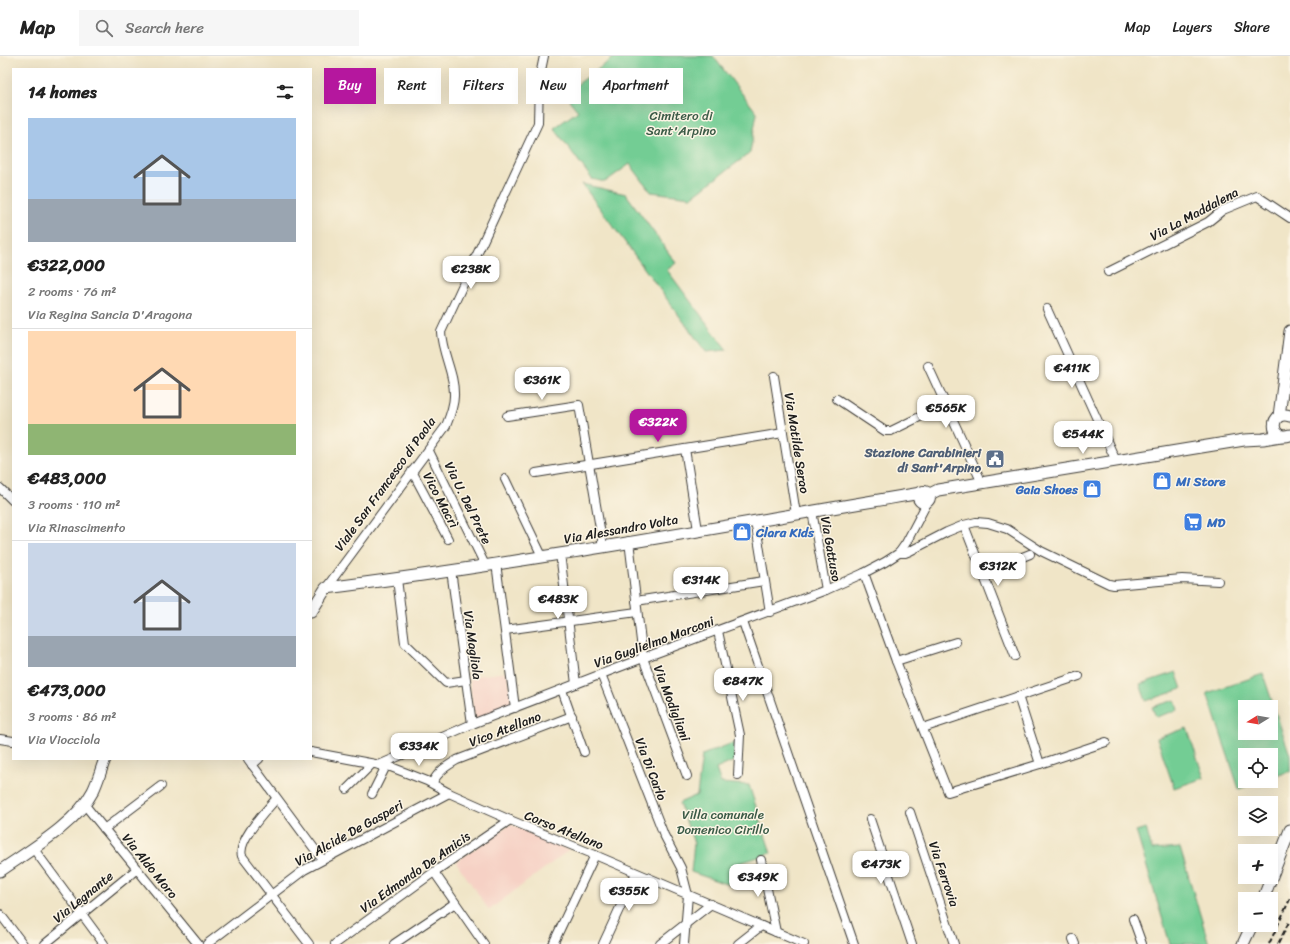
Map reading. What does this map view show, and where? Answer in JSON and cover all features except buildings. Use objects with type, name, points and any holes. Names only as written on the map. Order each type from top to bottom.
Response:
[{"type":"street","name":"Viale San Francesco di Paola","points":[[312,610],[326,588],[412,471],[429,451],[446,426],[452,411],[454,396],[452,377],[441,332],[538,123],[539,80],[544,56]]},
{"type":"street","name":"Via La Maddalena","points":[[1108,272],[1208,222],[1223,210],[1256,196],[1290,218]]},
{"type":"street","points":[[1047,309],[1116,461]]},
{"type":"street","points":[[1285,435],[1276,432],[1283,418],[1284,379],[1290,331]]},
{"type":"street","points":[[928,366],[982,483]]},
{"type":"street","name":"Via Matilde Serao","points":[[774,376],[796,514]]},
{"type":"street","points":[[836,399],[885,431],[891,431],[946,404]]},
{"type":"street","points":[[507,416],[579,405],[602,546]]},
{"type":"street","name":"Via Alessandro Volta","points":[[1244,440],[1261,434],[1283,418]]},
{"type":"street","points":[[536,473],[783,433]]},
{"type":"street","name":"Via Alessandro Volta","points":[[326,588],[397,579],[812,511],[924,500],[938,490],[1244,440],[1285,435]]},
{"type":"street","points":[[685,449],[698,530]]},
{"type":"street","name":"Via U. Del Prete","points":[[429,451],[485,565]]},
{"type":"street","name":"Vico Macrì","points":[[412,471],[448,539]]},
{"type":"street","points":[[505,479],[542,556]]},
{"type":"street","points":[[0,488],[12,500]]},
{"type":"street","name":"Via Guglielmo Marconi","points":[[379,765],[472,724],[643,658],[770,612],[864,573],[898,553],[906,543],[924,500]]},
{"type":"street","name":"Via Gattuso","points":[[812,511],[826,590]]},
{"type":"street","points":[[755,520],[770,612]]},
{"type":"street","points":[[898,553],[905,553],[947,532],[976,522],[999,525],[1007,528],[1041,551],[1109,584],[1114,585],[1182,579],[1218,581]]},
{"type":"street","points":[[964,525],[1015,656]]},
{"type":"street","name":"Via Modigliani","points":[[629,541],[643,658],[687,776]]},
{"type":"street","points":[[560,553],[576,684]]},
{"type":"street","points":[[982,573],[1030,554]]},
{"type":"street","points":[[496,563],[515,708]]},
{"type":"street","name":"Via Magliola","points":[[451,570],[472,724]]},
{"type":"street","points":[[864,573],[896,661],[948,792],[1106,742]]},
{"type":"street","points":[[397,579],[405,643],[446,683],[466,680]]},
{"type":"street","points":[[636,601],[764,581]]},
{"type":"street","points":[[505,630],[568,620],[637,612]]},
{"type":"street","points":[[743,622],[854,944]]},
{"type":"street","points":[[718,631],[740,735],[738,775]]},
{"type":"street","points":[[896,661],[956,642]]},
{"type":"street","name":"Via Di Carlo","points":[[601,674],[664,835],[681,868],[688,895]]},
{"type":"street","points":[[923,728],[1079,676]]},
{"type":"street","points":[[562,690],[584,752]]},
{"type":"street","points":[[1018,696],[1040,764]]},
{"type":"street","name":"Vico Atellano","points":[[432,783],[438,773],[457,760],[572,716]]},
{"type":"street","points":[[0,739],[12,741]]},
{"type":"street","name":"Corso Atellano","points":[[312,752],[379,765],[401,771],[432,783],[449,793],[510,820],[804,944]]},
{"type":"street","points":[[395,758],[401,771]]},
{"type":"street","points":[[0,871],[70,820],[84,804],[92,791],[105,760]]},
{"type":"street","points":[[253,761],[276,799],[322,859]]},
{"type":"street","points":[[347,789],[379,765]]},
{"type":"street","points":[[372,794],[379,765]]},
{"type":"street","points":[[104,829],[160,786]]},
{"type":"street","name":"Via Alcide De Gasperi","points":[[207,944],[304,870],[322,859],[449,793]]},
{"type":"street","points":[[276,799],[251,829],[241,853],[309,944]]},
{"type":"street","name":"Via Aldo Moro","points":[[84,804],[198,944]]},
{"type":"street","name":"Via Ferrovia","points":[[910,812],[954,944]]},
{"type":"street","points":[[870,819],[912,944]]},
{"type":"street","name":"Via Edmondo De Amicis","points":[[335,944],[434,872],[510,820]]},
{"type":"street","points":[[1266,892],[1290,830]]},
{"type":"street","points":[[33,848],[104,944]]},
{"type":"street","points":[[553,944],[594,855]]},
{"type":"street","points":[[760,860],[776,932]]},
{"type":"street","name":"Via Legnante","points":[[45,944],[136,869]]},
{"type":"street","points":[[434,872],[484,944]]},
{"type":"street","points":[[603,944],[636,873]]},
{"type":"street","points":[[684,944],[688,895]]},
{"type":"street","points":[[394,944],[455,902]]},
{"type":"street","points":[[660,944],[711,904]]},
{"type":"street","points":[[0,914],[23,944]]},
{"type":"street","points":[[1133,919],[1142,944]]},
{"type":"street","points":[[738,944],[761,926]]},
{"type":"street","points":[[1243,944],[1249,932]]},
{"type":"shaded area","points":[[508,672],[512,706],[476,719],[474,717],[469,677]]},
{"type":"shaded area","points":[[510,824],[569,850],[489,910],[456,862]]},
{"type":"green space","name":"Cimitero di Sant'Arpino","points":[[616,56],[713,56],[757,113],[750,153],[691,197],[651,192],[630,164],[605,182],[592,179],[554,128],[578,111],[572,104],[581,104],[581,82],[589,76],[589,104],[683,104],[683,68],[600,68]]},
{"type":"green space","points":[[582,184],[626,194],[676,263],[667,270],[727,350],[706,352]]},
{"type":"green space","points":[[1176,672],[1182,689],[1146,701],[1140,684]]},
{"type":"green space","points":[[1263,674],[1272,700],[1238,700],[1238,740],[1278,740],[1278,719],[1290,755],[1290,771],[1278,775],[1278,748],[1238,748],[1238,786],[1207,693]]},
{"type":"green space","points":[[1175,700],[1178,710],[1156,717],[1152,707]]},
{"type":"green space","points":[[1187,728],[1204,778],[1174,788],[1157,738]]},
{"type":"green space","name":"Villa comunale Domenico Cirillo","points":[[735,742],[734,761],[716,769],[721,783],[749,785],[771,853],[734,865],[729,885],[691,872],[694,843],[679,803],[697,795],[702,755]]},
{"type":"green space","points":[[1146,828],[1152,850],[1180,848],[1209,944],[1170,944],[1136,831]]},
{"type":"railway","points":[[1269,944],[1290,899]]},
{"type":"railway","points":[[1278,944],[1290,920]]},
{"type":"place","name":"Stazione Carabinieri di Sant'Arpino","points":[[995,459]]},
{"type":"place","name":"Mi Store","points":[[1162,481]]},
{"type":"place","name":"Gaia Shoes","points":[[1092,489]]},
{"type":"place","name":"MD","points":[[1193,522]]},
{"type":"place","name":"Clara Kids","points":[[742,532]]}]
